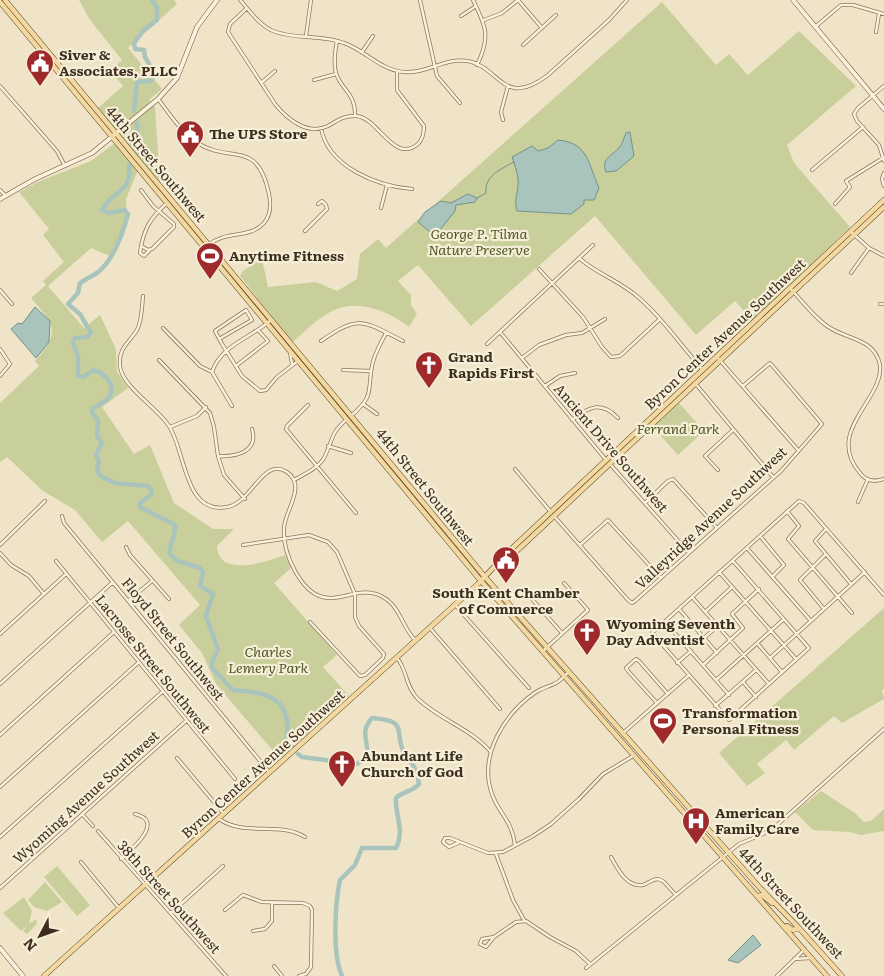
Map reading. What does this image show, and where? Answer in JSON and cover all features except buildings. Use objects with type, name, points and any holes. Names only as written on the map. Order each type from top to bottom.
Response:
[{"type":"main road","name":"44th Street Southwest","points":[[5,0],[114,135]]},
{"type":"main road","name":"44th Street Southwest","points":[[0,2],[350,417],[386,465],[827,976]]},
{"type":"main road","name":"44th Street Southwest","points":[[159,189],[201,244],[208,247]]},
{"type":"main road","name":"Byron Center Avenue Southwest","points":[[44,976],[416,641],[496,567],[501,559],[553,514],[719,359],[852,233],[884,200]]},
{"type":"main road","name":"Byron Center Avenue Southwest","points":[[852,233],[884,207]]},
{"type":"main road","name":"44th Street Southwest","points":[[269,322],[289,350],[394,467],[483,579]]},
{"type":"main road","points":[[386,465],[394,467]]},
{"type":"main road","name":"44th Street Southwest","points":[[620,734],[635,752],[644,757],[842,976]]},
{"type":"main road","points":[[657,780],[663,780]]},
{"type":"main road","points":[[686,812],[692,811]]},
{"type":"main road","points":[[758,896],[761,894],[775,904]]},
{"type":"main road","points":[[782,922],[791,930],[799,928]]},
{"type":"main road","points":[[804,950],[814,945]]},
{"type":"street","points":[[0,199],[35,179],[66,167],[92,153],[158,99],[177,78],[197,27],[217,0]]},
{"type":"street","points":[[240,0],[260,23],[273,31],[337,40],[398,72],[415,72],[458,61],[478,65],[508,86],[522,87],[539,82],[609,20],[627,0]]},
{"type":"street","points":[[306,36],[311,0]]},
{"type":"street","points":[[420,0],[434,67],[442,84],[460,103]]},
{"type":"street","points":[[473,0],[484,20],[486,42],[478,65]]},
{"type":"street","points":[[484,20],[502,13],[518,0],[542,28]]},
{"type":"street","points":[[793,0],[884,109]]},
{"type":"street","points":[[838,0],[840,6]]},
{"type":"street","points":[[815,27],[840,6],[853,5],[884,14]]},
{"type":"street","points":[[461,16],[476,6]]},
{"type":"street","points":[[247,8],[230,24],[228,32],[282,114],[302,126],[321,128],[340,118],[355,116],[372,123],[397,147],[408,149],[420,142],[424,134],[424,126],[398,90],[398,72]]},
{"type":"street","points":[[876,32],[879,13]]},
{"type":"street","points":[[523,45],[556,15]]},
{"type":"street","points":[[362,52],[373,36]]},
{"type":"street","points":[[337,40],[334,61],[336,74],[354,101],[355,116]]},
{"type":"street","points":[[261,83],[275,71]]},
{"type":"street","points":[[314,80],[336,74]]},
{"type":"street","points":[[0,86],[57,151],[66,167]]},
{"type":"street","points":[[504,120],[501,112],[508,86]]},
{"type":"street","points":[[836,204],[850,187],[846,181],[883,160],[879,145],[856,122],[855,113],[872,95],[884,86]]},
{"type":"street","points":[[158,99],[194,141],[250,159],[261,168],[265,176],[270,202],[269,215],[263,224],[247,233],[220,237],[208,247]]},
{"type":"street","points":[[812,170],[863,127]]},
{"type":"street","points":[[321,128],[328,147],[341,161],[369,179],[387,185],[412,189]]},
{"type":"street","points":[[884,173],[882,179],[884,186]]},
{"type":"street","points":[[381,208],[387,185]]},
{"type":"street","points":[[0,190],[5,196]]},
{"type":"street","points":[[141,190],[159,210],[174,224],[169,233],[143,256],[140,252],[145,228],[159,210],[168,203]]},
{"type":"street","points":[[305,231],[327,209],[322,201],[318,204]]},
{"type":"street","points":[[852,233],[869,248],[884,256]]},
{"type":"street","points":[[487,344],[593,245]]},
{"type":"street","points":[[141,246],[144,249],[150,249]]},
{"type":"street","points":[[851,273],[869,248]]},
{"type":"street","points":[[579,258],[593,270],[628,289],[660,320],[704,372]]},
{"type":"street","points":[[539,269],[591,328],[607,354],[614,358],[620,356],[660,320]]},
{"type":"street","points":[[0,290],[12,304]]},
{"type":"street","points":[[792,290],[826,326],[866,343],[878,359],[881,371],[879,381],[853,429],[849,443],[852,461],[857,470],[868,479],[884,479]]},
{"type":"street","points":[[143,296],[139,326],[122,350],[120,368],[126,382],[154,407],[170,427],[184,459],[191,489],[205,503],[219,508],[232,506],[246,499],[260,479],[269,471],[282,470],[294,480],[296,493],[285,516],[284,538],[295,571],[309,589],[324,597],[335,599],[355,594],[379,594],[399,611],[407,630],[416,641]]},
{"type":"street","points":[[219,339],[252,320],[246,310],[215,331],[219,339],[236,366],[248,382],[263,392],[292,364],[300,361]]},
{"type":"street","points":[[522,358],[539,345],[591,328],[605,319]]},
{"type":"street","points":[[212,372],[216,362],[226,349],[269,322]]},
{"type":"street","points":[[321,341],[343,326],[353,322],[368,324],[403,341]]},
{"type":"street","points":[[162,328],[200,366],[212,372],[232,406]]},
{"type":"street","points":[[236,366],[268,341],[258,330]]},
{"type":"street","name":"Ancient Drive Southwest","points":[[500,332],[572,420],[689,553]]},
{"type":"street","points":[[294,480],[316,467],[325,456],[334,431],[363,404],[370,390],[371,371],[375,354],[386,333]]},
{"type":"street","points":[[0,349],[10,364],[0,376]]},
{"type":"street","points":[[289,350],[292,364]]},
{"type":"street","points":[[719,359],[798,450]]},
{"type":"street","points":[[160,360],[206,406],[214,427],[218,456],[224,475],[246,499]]},
{"type":"street","name":"Valleyridge Avenue Southwest","points":[[580,545],[632,603],[791,461],[798,450],[822,424],[815,413],[770,363],[743,386]]},
{"type":"street","points":[[343,370],[371,371]]},
{"type":"street","points":[[545,386],[560,376],[575,373]]},
{"type":"street","points":[[694,382],[773,477]]},
{"type":"street","points":[[363,404],[377,414]]},
{"type":"street","points":[[308,405],[286,429],[356,513]]},
{"type":"street","points":[[170,427],[197,416],[206,406]]},
{"type":"street","points":[[572,420],[587,409],[596,406],[608,409],[618,418]]},
{"type":"street","points":[[218,456],[232,457],[247,450],[254,439],[252,428]]},
{"type":"street","points":[[718,470],[705,456],[732,430]]},
{"type":"street","points":[[328,446],[351,453]]},
{"type":"street","points":[[515,468],[580,545],[608,520],[661,578]]},
{"type":"street","points":[[645,503],[668,481],[674,479],[717,528]]},
{"type":"street","points":[[858,502],[868,479]]},
{"type":"street","points":[[733,560],[809,648],[728,720],[652,634],[719,572],[787,511],[801,500],[884,595]]},
{"type":"street","points":[[0,544],[45,501]]},
{"type":"street","points":[[787,511],[799,526],[788,539],[852,613]]},
{"type":"street","name":"Floyd Street Southwest","points":[[62,516],[64,523],[270,773]]},
{"type":"street","points":[[826,528],[815,541],[825,555],[852,584]]},
{"type":"street","points":[[243,545],[309,534],[328,542],[339,556],[355,594],[355,617],[359,626],[384,654],[383,658],[365,675],[360,676],[310,622]]},
{"type":"street","points":[[760,536],[784,565],[772,577]]},
{"type":"street","points":[[126,546],[130,555],[169,599]]},
{"type":"street","points":[[746,548],[810,621]]},
{"type":"street","points":[[0,553],[11,565],[29,576],[44,594]]},
{"type":"street","points":[[824,609],[800,580],[825,555]]},
{"type":"street","name":"Lacrosse Street Southwest","points":[[56,561],[235,779]]},
{"type":"street","points":[[719,572],[796,660]]},
{"type":"street","points":[[770,658],[865,572]]},
{"type":"street","points":[[0,634],[66,574]]},
{"type":"street","points":[[129,600],[152,581]]},
{"type":"street","points":[[0,684],[113,582]]},
{"type":"street","points":[[545,649],[588,610],[564,583]]},
{"type":"street","points":[[705,612],[732,587]]},
{"type":"street","points":[[703,665],[743,628],[732,614],[758,589]]},
{"type":"street","points":[[530,597],[562,633]]},
{"type":"street","points":[[692,597],[769,685]]},
{"type":"street","points":[[456,604],[529,688]]},
{"type":"street","points":[[679,609],[717,653]]},
{"type":"street","points":[[716,680],[784,619]]},
{"type":"street","points":[[665,622],[729,695]]},
{"type":"street","points":[[704,638],[718,626]]},
{"type":"street","points":[[430,628],[500,709]]},
{"type":"street","points":[[0,735],[114,632]]},
{"type":"street","points":[[757,643],[783,672]]},
{"type":"street","points":[[677,663],[691,651]]},
{"type":"street","points":[[397,658],[407,685],[417,698],[447,721],[485,745],[490,751]]},
{"type":"street","points":[[656,703],[626,668],[636,659],[668,694]]},
{"type":"street","points":[[0,787],[138,662]]},
{"type":"street","points":[[715,706],[756,670]]},
{"type":"street","points":[[516,845],[510,824],[492,794],[488,776],[490,751],[503,726],[513,713],[534,693],[554,684],[567,674]]},
{"type":"street","points":[[620,734],[688,676]]},
{"type":"street","points":[[742,682],[756,697]]},
{"type":"street","points":[[0,838],[162,692]]},
{"type":"street","name":"Wyoming Avenue Southwest","points":[[0,888],[186,721]]},
{"type":"street","points":[[586,968],[729,852],[744,841],[763,834],[777,825],[884,729]]},
{"type":"street","points":[[458,843],[449,847],[443,842],[447,837],[458,843],[496,854],[516,845],[551,824],[579,800],[603,774],[635,752]]},
{"type":"street","points":[[177,758],[224,814]]},
{"type":"street","points":[[82,814],[93,826]]},
{"type":"street","points":[[122,859],[141,841],[146,833],[146,821],[141,815],[136,814]]},
{"type":"street","points":[[219,819],[230,826],[239,828],[284,831],[306,837]]},
{"type":"street","name":"38th Street Southwest","points":[[98,831],[144,886],[226,976]]},
{"type":"street","points":[[496,854],[513,900],[524,920]]},
{"type":"street","points":[[611,857],[621,874],[631,882],[641,885],[658,879],[663,881],[676,895]]},
{"type":"street","points":[[81,862],[119,908]]},
{"type":"street","points":[[170,914],[223,866]]},
{"type":"street","points":[[225,910],[243,895],[272,903],[307,903],[312,910],[311,967],[306,974],[299,976]]},
{"type":"street","points":[[253,931],[264,929],[272,921],[272,903]]},
{"type":"street","points":[[494,937],[482,939],[480,944],[486,947],[494,937],[516,922],[524,920],[576,951],[590,964]]},
{"type":"street","points":[[0,948],[23,976]]},
{"type":"street","points":[[777,976],[804,950]]},
{"type":"street","points":[[793,960],[812,958]]},
{"type":"street","points":[[274,966],[282,976]]},
{"type":"green space","points":[[79,0],[174,0],[177,4],[128,48],[162,89],[149,100],[155,107],[160,183],[98,108],[123,86],[110,71],[122,60],[90,20]]},
{"type":"green space","name":"George P. Tilma Nature Preserve","points":[[662,2],[716,65],[729,54],[748,75],[799,31],[856,86],[787,145],[794,163],[850,227],[753,321],[735,301],[696,335],[595,216],[471,326],[418,265],[398,281],[411,295],[411,305],[417,314],[409,327],[392,316],[372,308],[362,306],[342,307],[327,314],[292,343],[240,276],[243,271],[262,259],[268,287],[316,282],[337,291],[357,279],[360,254],[378,239],[386,248]]},
{"type":"green space","name":"Charles Lemery Park","points":[[115,143],[138,170],[126,199],[127,215],[124,226],[110,256],[91,248],[48,286],[84,328],[100,315],[116,349],[117,371],[128,388],[102,407],[134,454],[150,445],[174,503],[213,529],[234,529],[217,546],[220,556],[226,562],[235,565],[245,565],[268,561],[285,555],[291,568],[274,583],[337,655],[323,667],[349,696],[280,759],[216,684],[202,653],[179,625],[200,605],[128,521],[102,542],[75,510],[43,491],[7,457],[0,462],[0,403],[39,366],[35,361],[49,342],[51,335],[50,322],[31,298],[46,285],[43,281],[64,262],[43,235],[49,229],[19,192],[40,181],[91,161]]},
{"type":"green space","name":"Ferrand Park","points":[[679,403],[704,431],[678,455],[653,427]]},
{"type":"green space","points":[[884,608],[884,689],[882,690],[884,699],[842,723],[834,716],[794,750],[786,740],[757,764],[765,773],[747,786],[719,753]]},
{"type":"green space","points":[[821,791],[855,813],[864,822],[871,821],[884,809],[884,831],[861,835],[849,832],[813,830],[795,812]]},
{"type":"green space","points":[[57,866],[90,905],[77,916],[44,877]]},
{"type":"green space","points":[[45,882],[62,902],[47,911],[34,907],[28,900]]},
{"type":"green space","points":[[24,897],[32,911],[29,924],[36,919],[37,924],[27,934],[23,931],[28,925],[21,931],[3,913]]},
{"type":"water","points":[[630,132],[634,156],[616,171],[606,172],[606,160],[621,145],[626,133]]},
{"type":"water","points":[[558,140],[576,145],[586,156],[599,188],[594,200],[584,200],[584,204],[571,214],[517,211],[518,179],[512,157],[532,146],[538,151],[548,148]]},
{"type":"water","points":[[468,194],[477,198],[475,202],[456,205],[455,211],[435,236],[418,222],[425,212],[441,201],[451,203]]},
{"type":"water","points":[[35,307],[50,321],[49,342],[36,358],[11,329],[18,323],[22,324]]},
{"type":"water","points":[[753,935],[761,945],[738,963],[728,960]]},
{"type":"waterway","points":[[134,111],[137,82],[151,81],[155,74],[145,57],[144,50],[135,49],[134,43],[143,31],[157,20],[157,8],[152,0]]},
{"type":"waterway","points":[[137,123],[138,153]]},
{"type":"waterway","points":[[477,198],[486,193],[488,182],[494,174],[514,162]]},
{"type":"waterway","points":[[129,165],[128,181],[106,203],[102,210],[108,213],[125,210],[128,214],[117,246],[103,268],[80,283],[78,293],[68,304],[80,314],[91,333],[87,337],[75,338],[73,343],[78,356],[78,376],[84,377],[93,370],[98,372],[109,382],[112,391],[104,401],[92,409],[92,413],[98,420],[97,436],[102,443],[96,455],[99,462],[97,469],[100,476],[115,483],[148,486],[152,491],[151,495],[140,503],[140,507],[175,525],[170,554],[178,561],[200,568],[203,572],[200,586],[213,594],[206,616],[218,649],[212,662],[212,668],[233,690],[266,695],[280,704],[287,721],[287,741],[292,747]]},
{"type":"waterway","points":[[298,754],[302,757],[357,764],[367,753],[365,737],[367,725],[372,718],[384,719],[396,724],[404,753],[418,776],[419,784],[396,798],[400,829],[396,848],[362,848],[355,865],[340,880],[336,915],[336,942],[342,976]]},
{"type":"place","name":"Siver & Associates, PLLC","points":[[40,87]]},
{"type":"place","name":"The UPS Store","points":[[190,158]]},
{"type":"place","name":"Anytime Fitness","points":[[210,280]]},
{"type":"place","name":"Grand Rapids First","points":[[429,389]]},
{"type":"place","name":"South Kent Chamber of Commerce","points":[[506,584]]},
{"type":"place","name":"Wyoming Seventh Day Adventist","points":[[587,656]]},
{"type":"place","name":"Transformation Personal Fitness","points":[[663,745]]},
{"type":"place","name":"Abundant Life Church of God","points":[[342,788]]},
{"type":"place","name":"American Family Care","points":[[696,845]]}]
